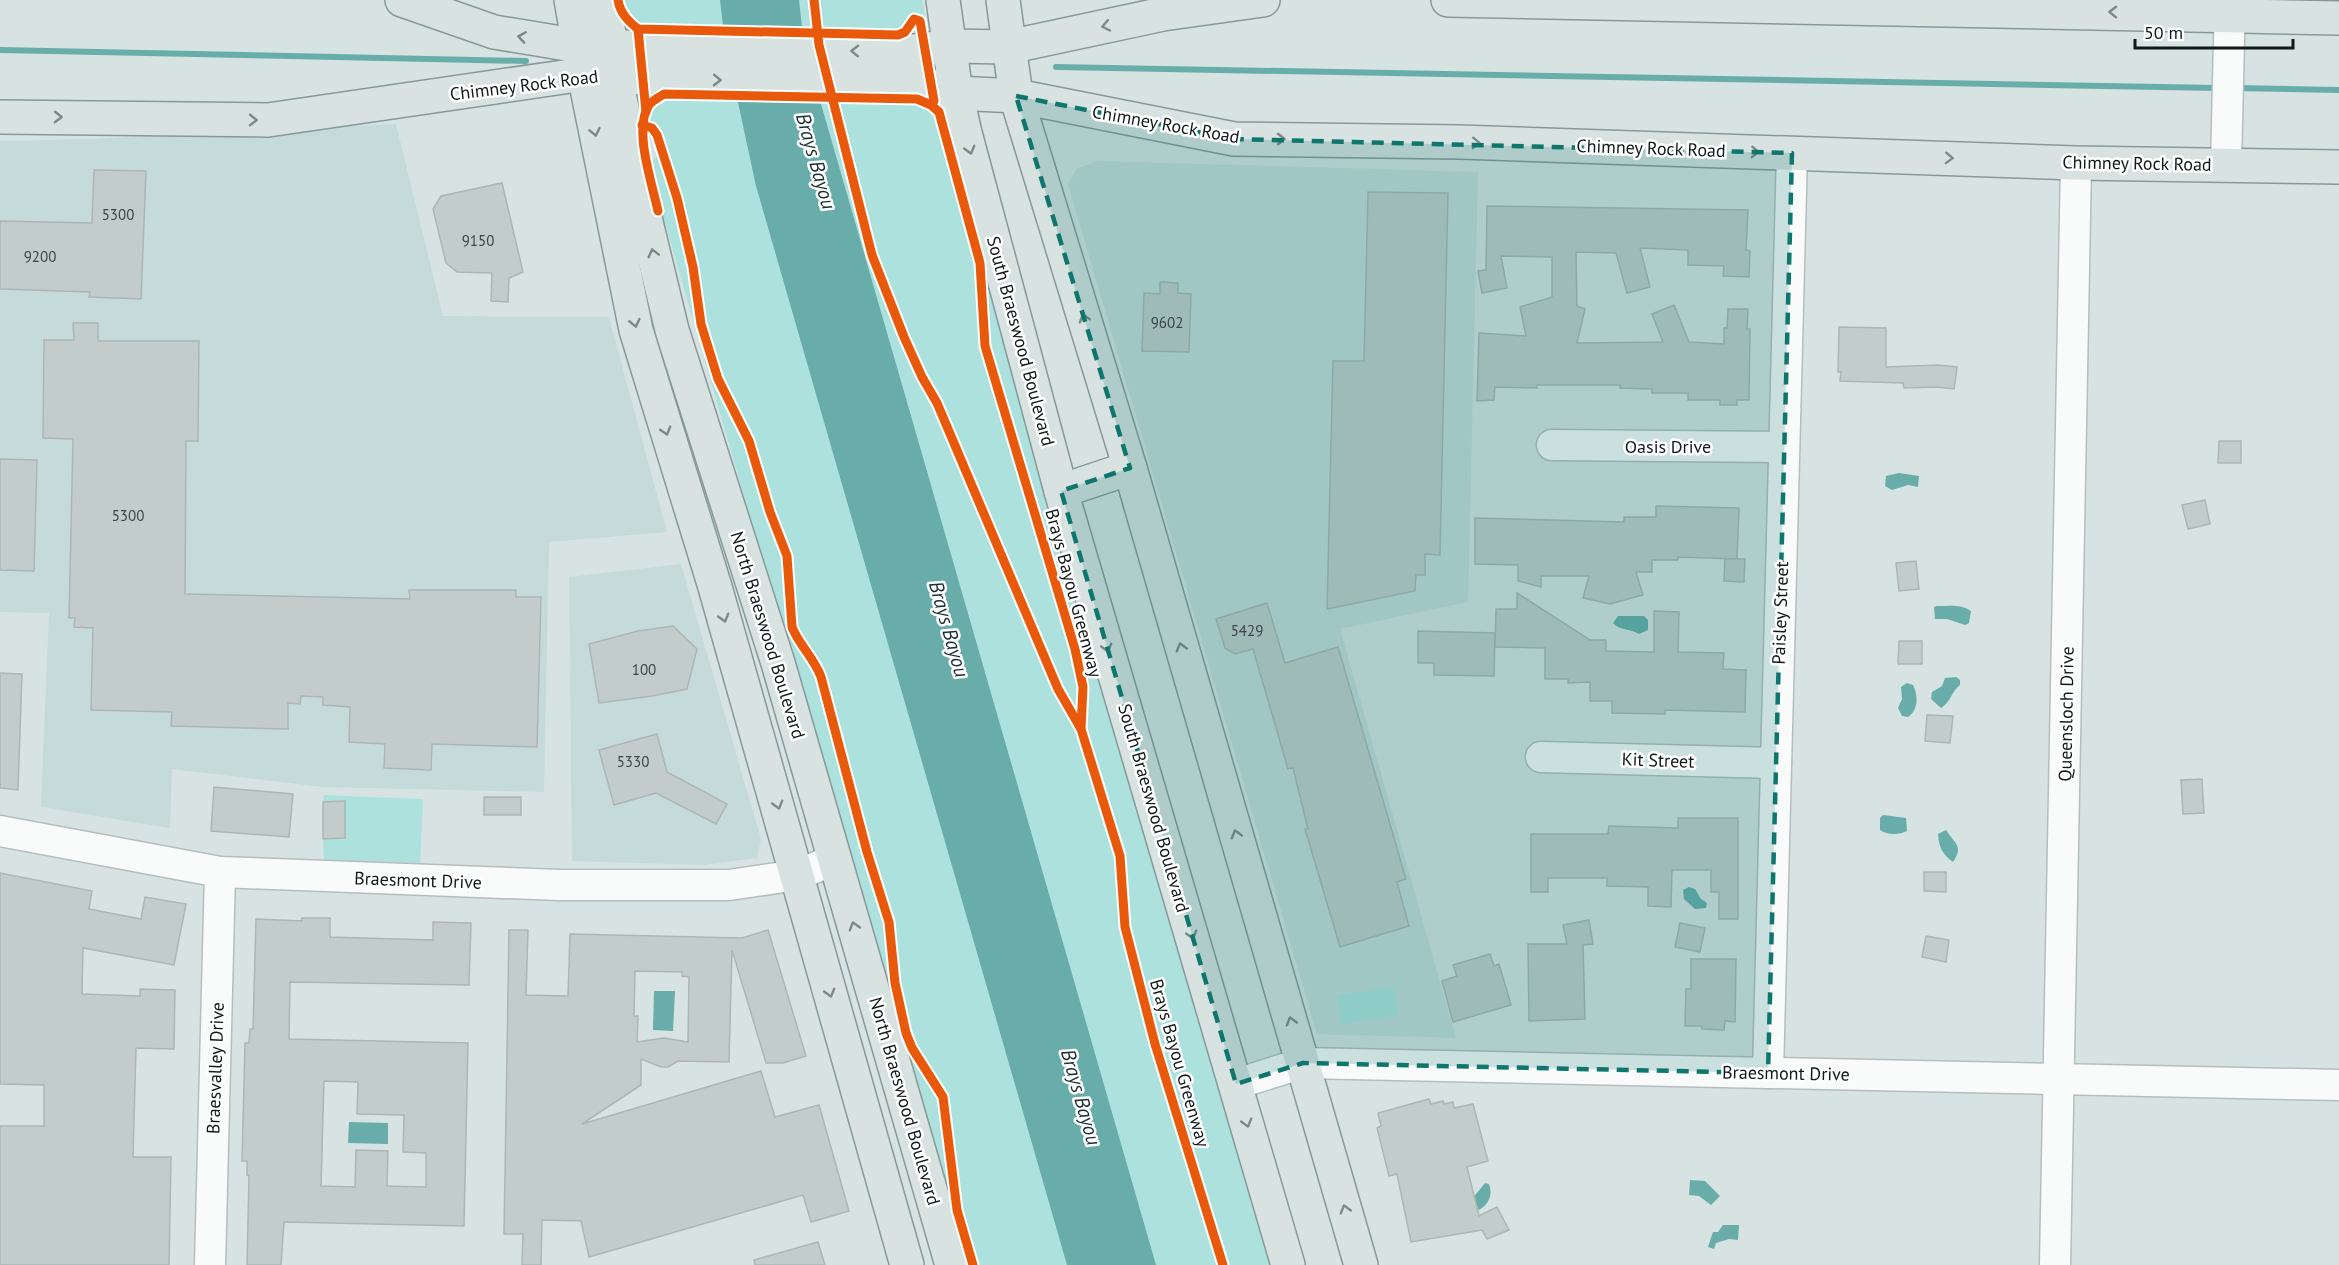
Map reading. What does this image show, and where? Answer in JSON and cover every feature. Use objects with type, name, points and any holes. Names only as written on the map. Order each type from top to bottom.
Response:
[{"type":"main road","name":"Chimney Rock Road","points":[[402,0],[494,32],[597,60],[658,64],[915,66],[950,46],[1008,47]]},
{"type":"main road","name":"North Braeswood Boulevard","points":[[571,0],[597,60],[647,226],[672,330],[778,663],[952,1265]]},
{"type":"main road","name":"North Braeswood Boulevard","points":[[604,0],[597,60],[636,330],[715,587],[907,1265]]},
{"type":"main road","name":"South Braeswood Boulevard","points":[[943,0],[956,93],[1061,491],[1288,1265]]},
{"type":"main road","points":[[1003,0],[1008,47],[1017,96],[1130,468],[1361,1265]]},
{"type":"main road","points":[[1008,47],[1163,14],[1263,0]]},
{"type":"main road","points":[[1448,0],[2230,7],[2339,18]]},
{"type":"main road","name":"Chimney Rock Road","points":[[0,117],[268,120],[597,60]]},
{"type":"main road","name":"Chimney Rock Road","points":[[915,66],[956,93],[1017,96],[1234,139],[1437,142],[2076,163],[2339,167]]},
{"type":"main road","points":[[1061,491],[1130,468]]},
{"type":"main road","points":[[861,1103],[901,1090]]},
{"type":"street","points":[[2226,164],[2230,7]]},
{"type":"street","name":"Paisley Street","points":[[1768,1073],[1792,153]]},
{"type":"street","name":"Queensloch Drive","points":[[2055,1265],[2076,163]]},
{"type":"street","name":"Oasis Drive","points":[[1552,445],[1784,447]]},
{"type":"street","name":"Kit Street","points":[[1541,757],[1776,763]]},
{"type":"street","name":"Braesmont Drive","points":[[0,831],[220,872],[617,886],[729,885],[798,875],[835,859]]},
{"type":"street","name":"Braesvalley Drive","points":[[210,1265],[220,872]]},
{"type":"street","name":"Braesmont Drive","points":[[1236,1084],[1303,1063],[2339,1085]]},
{"type":"highlighted area","points":[[1016,96],[1234,139],[1792,153],[1768,1073],[1303,1063],[1236,1084],[1061,491],[1130,468]]},
{"type":"shaded area","points":[[618,0],[922,0],[956,168],[1273,1265],[966,1265],[648,164],[657,156],[637,92]]},
{"type":"shaded area","points":[[396,124],[443,316],[609,317],[667,532],[549,542],[544,792],[322,787],[172,769],[170,828],[41,807],[49,613],[0,612],[0,141],[89,139]]},
{"type":"shaded area","points":[[1097,161],[1478,172],[1468,602],[1340,629],[1456,1038],[1317,1034],[1068,184],[1077,169]]},
{"type":"shaded area","points":[[681,564],[761,839],[757,858],[704,865],[572,861],[569,577]]},
{"type":"shaded area","points":[[324,795],[423,799],[420,866],[324,863],[323,839],[345,838],[345,802],[323,802]]},
{"type":"shaded area","points":[[1394,987],[1398,1015],[1341,1024],[1337,995]]},
{"type":"water","name":"Brays Bayou","points":[[720,0],[799,0],[804,45],[1156,1265],[1067,1265],[756,186],[725,42]]},
{"type":"water","points":[[1899,473],[1919,476],[1918,487],[1908,485],[1892,490],[1885,486],[1886,476]]},
{"type":"water","points":[[1934,607],[1963,607],[1971,611],[1969,623],[1965,625],[1947,619],[1935,619]]},
{"type":"water","points":[[1618,616],[1644,616],[1648,620],[1648,630],[1639,634],[1619,627],[1613,623]]},
{"type":"water","points":[[1956,677],[1960,680],[1960,685],[1941,708],[1931,699],[1932,692],[1942,686],[1945,678]]},
{"type":"water","points":[[1907,683],[1913,685],[1917,698],[1916,706],[1908,717],[1902,716],[1898,708],[1902,699],[1901,687]]},
{"type":"water","points":[[1883,815],[1906,818],[1907,831],[1893,834],[1880,830],[1880,818]]},
{"type":"water","points":[[1946,830],[1958,849],[1953,862],[1946,856],[1939,843],[1938,834]]},
{"type":"water","points":[[1689,887],[1695,889],[1701,899],[1707,903],[1706,908],[1695,909],[1684,899],[1683,890]]},
{"type":"water","points":[[654,991],[675,991],[673,1031],[653,1030]]},
{"type":"water","points":[[349,1122],[388,1123],[388,1144],[348,1143]]},
{"type":"water","points":[[1690,1180],[1705,1181],[1720,1196],[1711,1205],[1699,1196],[1689,1195]]},
{"type":"water","points":[[1485,1183],[1489,1184],[1490,1195],[1488,1202],[1479,1210],[1472,1199]]},
{"type":"water","points":[[1723,1225],[1739,1225],[1738,1240],[1729,1239],[1716,1243],[1714,1249],[1708,1247],[1713,1232],[1718,1232]]},
{"type":"building","points":[[94,170],[146,171],[141,299],[89,297],[90,292],[0,289],[0,221],[92,223]]},
{"type":"building","points":[[502,183],[523,272],[509,278],[508,302],[491,301],[492,273],[457,272],[446,263],[433,209],[441,196]]},
{"type":"building","points":[[1368,192],[1448,193],[1440,555],[1425,554],[1425,575],[1416,575],[1415,591],[1327,609],[1333,361],[1364,361]]},
{"type":"building","points":[[1487,206],[1748,210],[1746,250],[1750,251],[1749,277],[1723,276],[1724,266],[1688,265],[1688,250],[1640,248],[1650,287],[1627,293],[1616,253],[1576,252],[1577,306],[1585,309],[1577,343],[1663,342],[1652,314],[1674,305],[1689,342],[1724,344],[1724,328],[1727,328],[1728,309],[1748,309],[1749,400],[1737,400],[1737,405],[1720,405],[1720,400],[1688,400],[1688,393],[1652,393],[1652,389],[1620,388],[1620,385],[1537,385],[1537,388],[1495,387],[1494,400],[1477,401],[1479,333],[1526,336],[1520,307],[1552,297],[1552,257],[1501,256],[1507,288],[1482,293],[1478,271],[1486,270]]},
{"type":"building","points":[[1160,282],[1178,283],[1178,293],[1191,294],[1189,352],[1142,351],[1144,293],[1160,294]]},
{"type":"building","points":[[73,323],[98,323],[98,341],[199,341],[198,441],[186,441],[185,594],[410,599],[409,590],[516,590],[516,597],[541,597],[537,747],[432,744],[431,770],[384,768],[385,744],[349,742],[350,707],[323,705],[323,697],[301,696],[300,704],[288,703],[288,729],[171,726],[172,712],[91,710],[93,628],[74,627],[75,618],[69,618],[73,439],[43,438],[44,340],[74,340]]},
{"type":"building","points":[[1839,327],[1886,328],[1886,367],[1938,365],[1957,367],[1954,389],[1904,388],[1903,383],[1840,381],[1841,372],[1838,372]]},
{"type":"building","points":[[2219,441],[2241,441],[2241,463],[2218,463]]},
{"type":"building","points":[[0,459],[37,460],[34,571],[0,570]]},
{"type":"building","points":[[2205,500],[2210,524],[2188,529],[2182,505]]},
{"type":"building","points":[[1656,506],[1739,508],[1737,559],[1678,557],[1678,560],[1652,560],[1652,572],[1636,572],[1643,595],[1610,604],[1583,598],[1589,576],[1541,576],[1541,587],[1518,581],[1518,565],[1475,564],[1475,518],[1624,522],[1624,517],[1656,517]]},
{"type":"building","points":[[1725,559],[1745,559],[1744,582],[1724,581]]},
{"type":"building","points":[[1916,561],[1919,589],[1899,591],[1896,563]]},
{"type":"building","points":[[1517,593],[1590,640],[1606,640],[1606,651],[1654,652],[1654,611],[1679,612],[1678,652],[1724,653],[1723,669],[1746,670],[1745,712],[1665,710],[1665,714],[1612,713],[1612,701],[1590,701],[1590,682],[1568,683],[1568,679],[1545,679],[1545,648],[1495,647],[1496,609],[1517,609]]},
{"type":"building","points":[[1267,603],[1285,663],[1338,647],[1406,879],[1397,882],[1409,926],[1340,947],[1305,829],[1308,829],[1293,768],[1288,769],[1253,649],[1235,654],[1225,648],[1216,619]]},
{"type":"building","points":[[673,626],[697,649],[687,689],[599,703],[589,644],[638,631]]},
{"type":"building","points":[[1418,631],[1495,633],[1494,676],[1434,675],[1434,663],[1418,663]]},
{"type":"building","points":[[1899,641],[1922,641],[1922,664],[1898,664]]},
{"type":"building","points":[[0,673],[22,674],[18,790],[0,788]]},
{"type":"building","points":[[1927,715],[1953,716],[1950,743],[1925,741]]},
{"type":"building","points":[[657,734],[667,772],[727,804],[716,824],[656,793],[614,805],[599,750]]},
{"type":"building","points":[[2202,779],[2204,813],[2183,814],[2181,780]]},
{"type":"building","points":[[214,787],[293,794],[289,837],[211,831]]},
{"type":"building","points":[[484,797],[521,797],[521,815],[484,815]]},
{"type":"building","points":[[345,801],[345,838],[323,839],[323,802]]},
{"type":"building","points":[[1678,818],[1738,818],[1738,919],[1719,919],[1719,892],[1711,892],[1711,870],[1672,870],[1671,907],[1648,906],[1648,887],[1607,886],[1607,878],[1548,878],[1548,892],[1531,892],[1531,834],[1608,834],[1609,826],[1678,828]]},
{"type":"building","points":[[1924,872],[1946,872],[1946,892],[1924,891]]},
{"type":"building","points":[[0,873],[92,891],[89,909],[141,919],[145,897],[186,904],[174,965],[83,948],[82,994],[140,996],[140,989],[175,990],[174,1049],[136,1048],[133,1157],[171,1157],[169,1265],[0,1265],[0,1126],[44,1126],[44,1085],[0,1084]]},
{"type":"building","points":[[302,918],[330,918],[330,937],[433,940],[433,922],[471,923],[469,985],[290,982],[289,1039],[468,1043],[464,1226],[284,1222],[281,1265],[247,1265],[249,1176],[247,1175],[247,1161],[242,1161],[245,1043],[249,1043],[250,1029],[253,1029],[256,919],[302,921]],"holes":[[[324,1081],[358,1082],[357,1114],[404,1115],[403,1152],[426,1153],[426,1187],[387,1186],[388,1151],[356,1150],[355,1187],[321,1186]]]},
{"type":"building","points":[[1589,920],[1593,944],[1583,945],[1585,1019],[1529,1021],[1528,944],[1567,944],[1563,925]]},
{"type":"building","points":[[1680,923],[1705,928],[1700,952],[1675,947]]},
{"type":"building","points":[[509,930],[528,930],[526,995],[568,996],[570,934],[742,938],[768,930],[806,1056],[783,1063],[766,1063],[732,950],[729,1062],[678,1061],[668,1067],[661,1067],[641,1059],[641,1085],[582,1124],[761,1071],[775,1117],[819,1105],[849,1211],[811,1222],[803,1195],[589,1257],[581,1221],[542,1220],[541,1265],[522,1265],[523,1234],[504,1234]],"holes":[[[635,971],[682,972],[682,976],[689,977],[688,1042],[664,1038],[637,1042],[638,1016],[634,1016]]]},
{"type":"building","points":[[1926,936],[1949,940],[1946,962],[1922,957]]},
{"type":"building","points":[[1490,954],[1494,966],[1499,964],[1511,1005],[1453,1022],[1442,981],[1457,976],[1453,965]]},
{"type":"building","points":[[1691,959],[1736,959],[1735,1022],[1725,1021],[1724,1030],[1685,1026],[1686,989],[1691,989]]},
{"type":"building","points":[[1429,1099],[1431,1104],[1443,1101],[1444,1104],[1453,1102],[1454,1108],[1473,1104],[1488,1161],[1467,1167],[1479,1216],[1497,1207],[1509,1230],[1487,1239],[1482,1230],[1411,1242],[1397,1174],[1389,1176],[1377,1128],[1381,1126],[1378,1113]]},
{"type":"building","points":[[818,1242],[825,1265],[755,1265],[754,1260]]},
{"type":"waterway","points":[[0,50],[526,61]]},
{"type":"waterway","points":[[1056,67],[2218,88]]},
{"type":"waterway","points":[[2235,88],[2339,90]]},
{"type":"cycle path","points":[[618,0],[625,16],[638,29],[898,35],[905,32],[914,19],[920,21],[934,101],[931,105]]},
{"type":"cycle path","points":[[814,0],[819,45],[872,255],[904,337],[937,403],[1058,689],[1081,729]]},
{"type":"cycle path","points":[[638,29],[646,112]]},
{"type":"cycle path","name":"Brays Bayou Greenway","points":[[658,211],[645,156],[643,128],[649,105],[664,94],[917,99],[931,105],[939,112],[980,263],[985,346],[1075,649],[1083,687],[1081,729],[1120,856],[1125,927],[1155,1044],[1223,1265]]},
{"type":"cycle path","points":[[642,125],[652,128],[657,135],[677,198],[693,267],[701,324],[718,379],[749,441],[770,512],[787,556],[792,627],[821,677],[867,852],[889,922],[895,983],[906,1033],[912,1048],[943,1097],[957,1210],[973,1265]]}]
